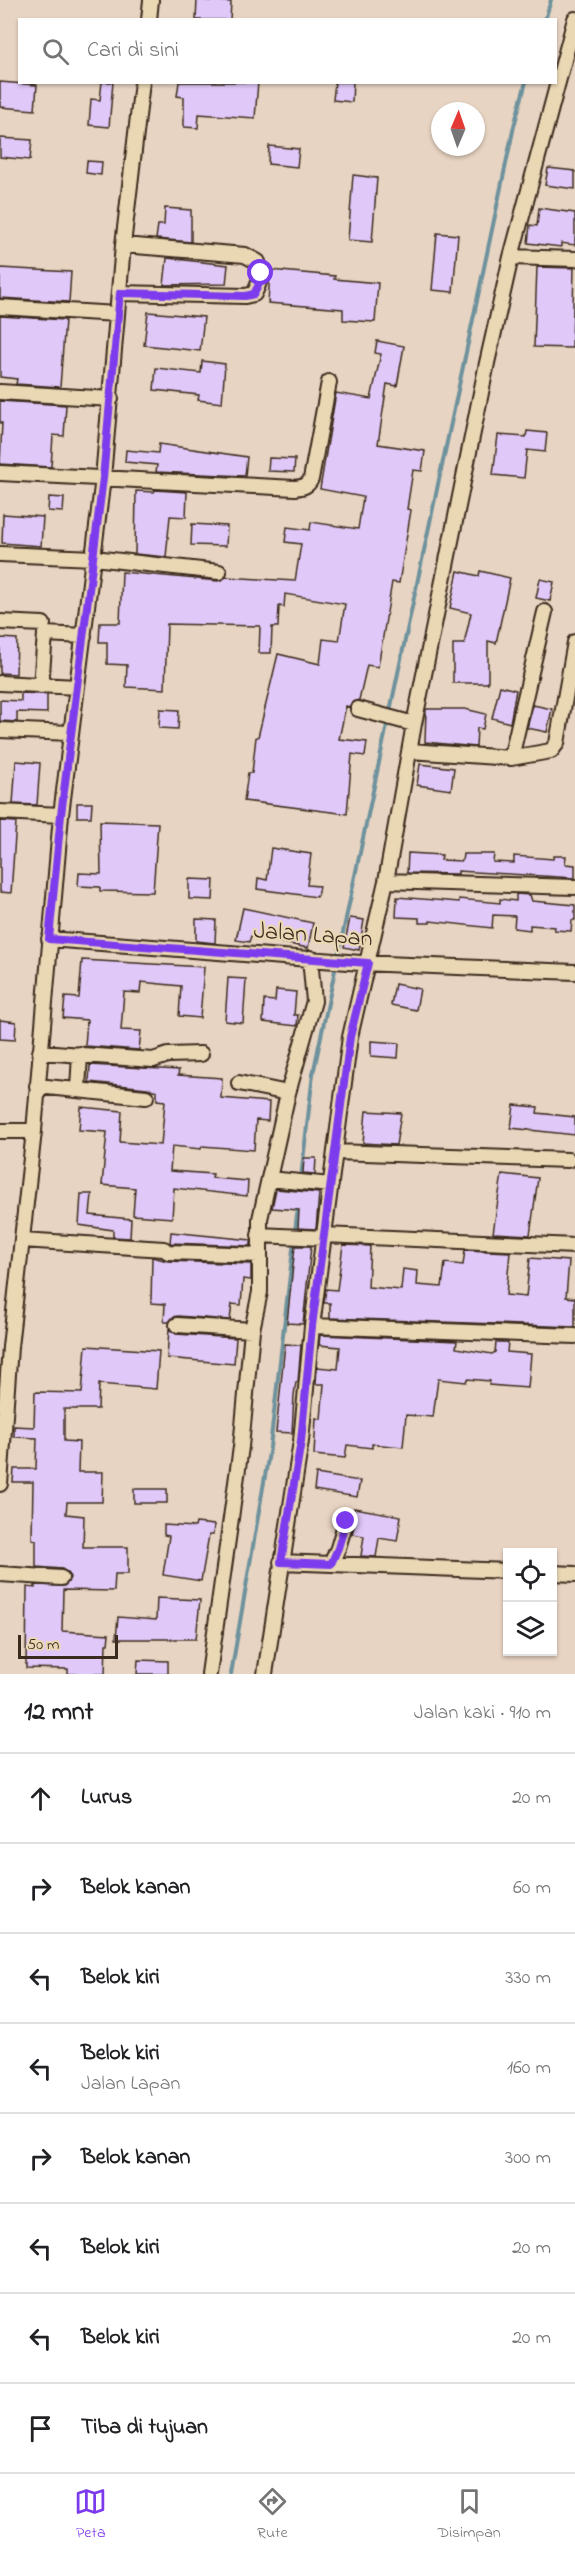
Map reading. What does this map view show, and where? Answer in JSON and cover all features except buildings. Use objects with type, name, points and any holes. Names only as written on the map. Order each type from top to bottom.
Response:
[{"type":"street","points":[[149,18],[151,0]]},
{"type":"street","points":[[265,1674],[301,1441],[312,1326],[350,1037],[364,963],[386,881],[414,724],[487,363],[511,256],[575,19]]},
{"type":"street","points":[[0,1484],[5,1347],[22,1240],[34,1131],[61,815],[103,478],[123,245],[142,84]]},
{"type":"street","points":[[120,293],[245,296],[254,294],[260,282],[261,273],[258,262],[245,255],[123,245]]},
{"type":"street","points":[[511,256],[575,259]]},
{"type":"street","points":[[0,307],[117,314]]},
{"type":"street","points":[[0,473],[303,487],[309,484],[311,479],[330,382]]},
{"type":"street","points":[[0,392],[111,399]]},
{"type":"street","points":[[0,554],[94,558],[219,572]]},
{"type":"street","points":[[511,758],[545,612]]},
{"type":"street","points":[[0,622],[43,624]]},
{"type":"street","points":[[41,686],[45,634],[84,636]]},
{"type":"street","points":[[410,751],[511,758],[551,751],[557,743],[575,642]]},
{"type":"street","points":[[0,683],[77,687]]},
{"type":"street","points":[[358,709],[414,724]]},
{"type":"street","points":[[0,730],[71,733]]},
{"type":"street","points":[[0,812],[61,815]]},
{"type":"street","points":[[386,881],[575,887]]},
{"type":"street","name":"Jalan Lapan","points":[[49,939],[364,963],[575,972]]},
{"type":"street","points":[[208,1674],[241,1447],[252,1330],[260,1292],[260,1255],[265,1235],[260,1219],[273,1180],[288,1093],[314,1001],[316,959]]},
{"type":"street","points":[[40,1052],[153,1060],[168,1055],[201,1054]]},
{"type":"street","points":[[78,1089],[80,1054]]},
{"type":"street","points":[[239,1083],[288,1093]]},
{"type":"street","points":[[37,1086],[146,1097]]},
{"type":"street","points":[[0,1131],[34,1131]]},
{"type":"street","points":[[335,1152],[568,1160]]},
{"type":"street","points":[[273,1180],[331,1185]]},
{"type":"street","points":[[265,1235],[575,1246]]},
{"type":"street","points":[[22,1240],[260,1255]]},
{"type":"street","points":[[177,1325],[252,1330]]},
{"type":"street","points":[[312,1326],[575,1336]]},
{"type":"street","points":[[331,1564],[346,1521]]},
{"type":"street","points":[[281,1562],[503,1571]]},
{"type":"street","points":[[557,1573],[575,1574]]},
{"type":"street","points":[[0,1574],[61,1578]]},
{"type":"waterway","points":[[546,18],[551,0]]},
{"type":"waterway","points":[[299,1195],[313,1074],[514,126],[525,84]]},
{"type":"waterway","points":[[231,1674],[270,1447],[298,1206]]},
{"type":"route","points":[[261,273],[260,282],[254,294],[245,296],[120,293],[103,478],[61,815],[49,939],[368,963],[350,1037],[312,1326],[297,1472],[281,1562],[331,1564],[346,1521]]}]
